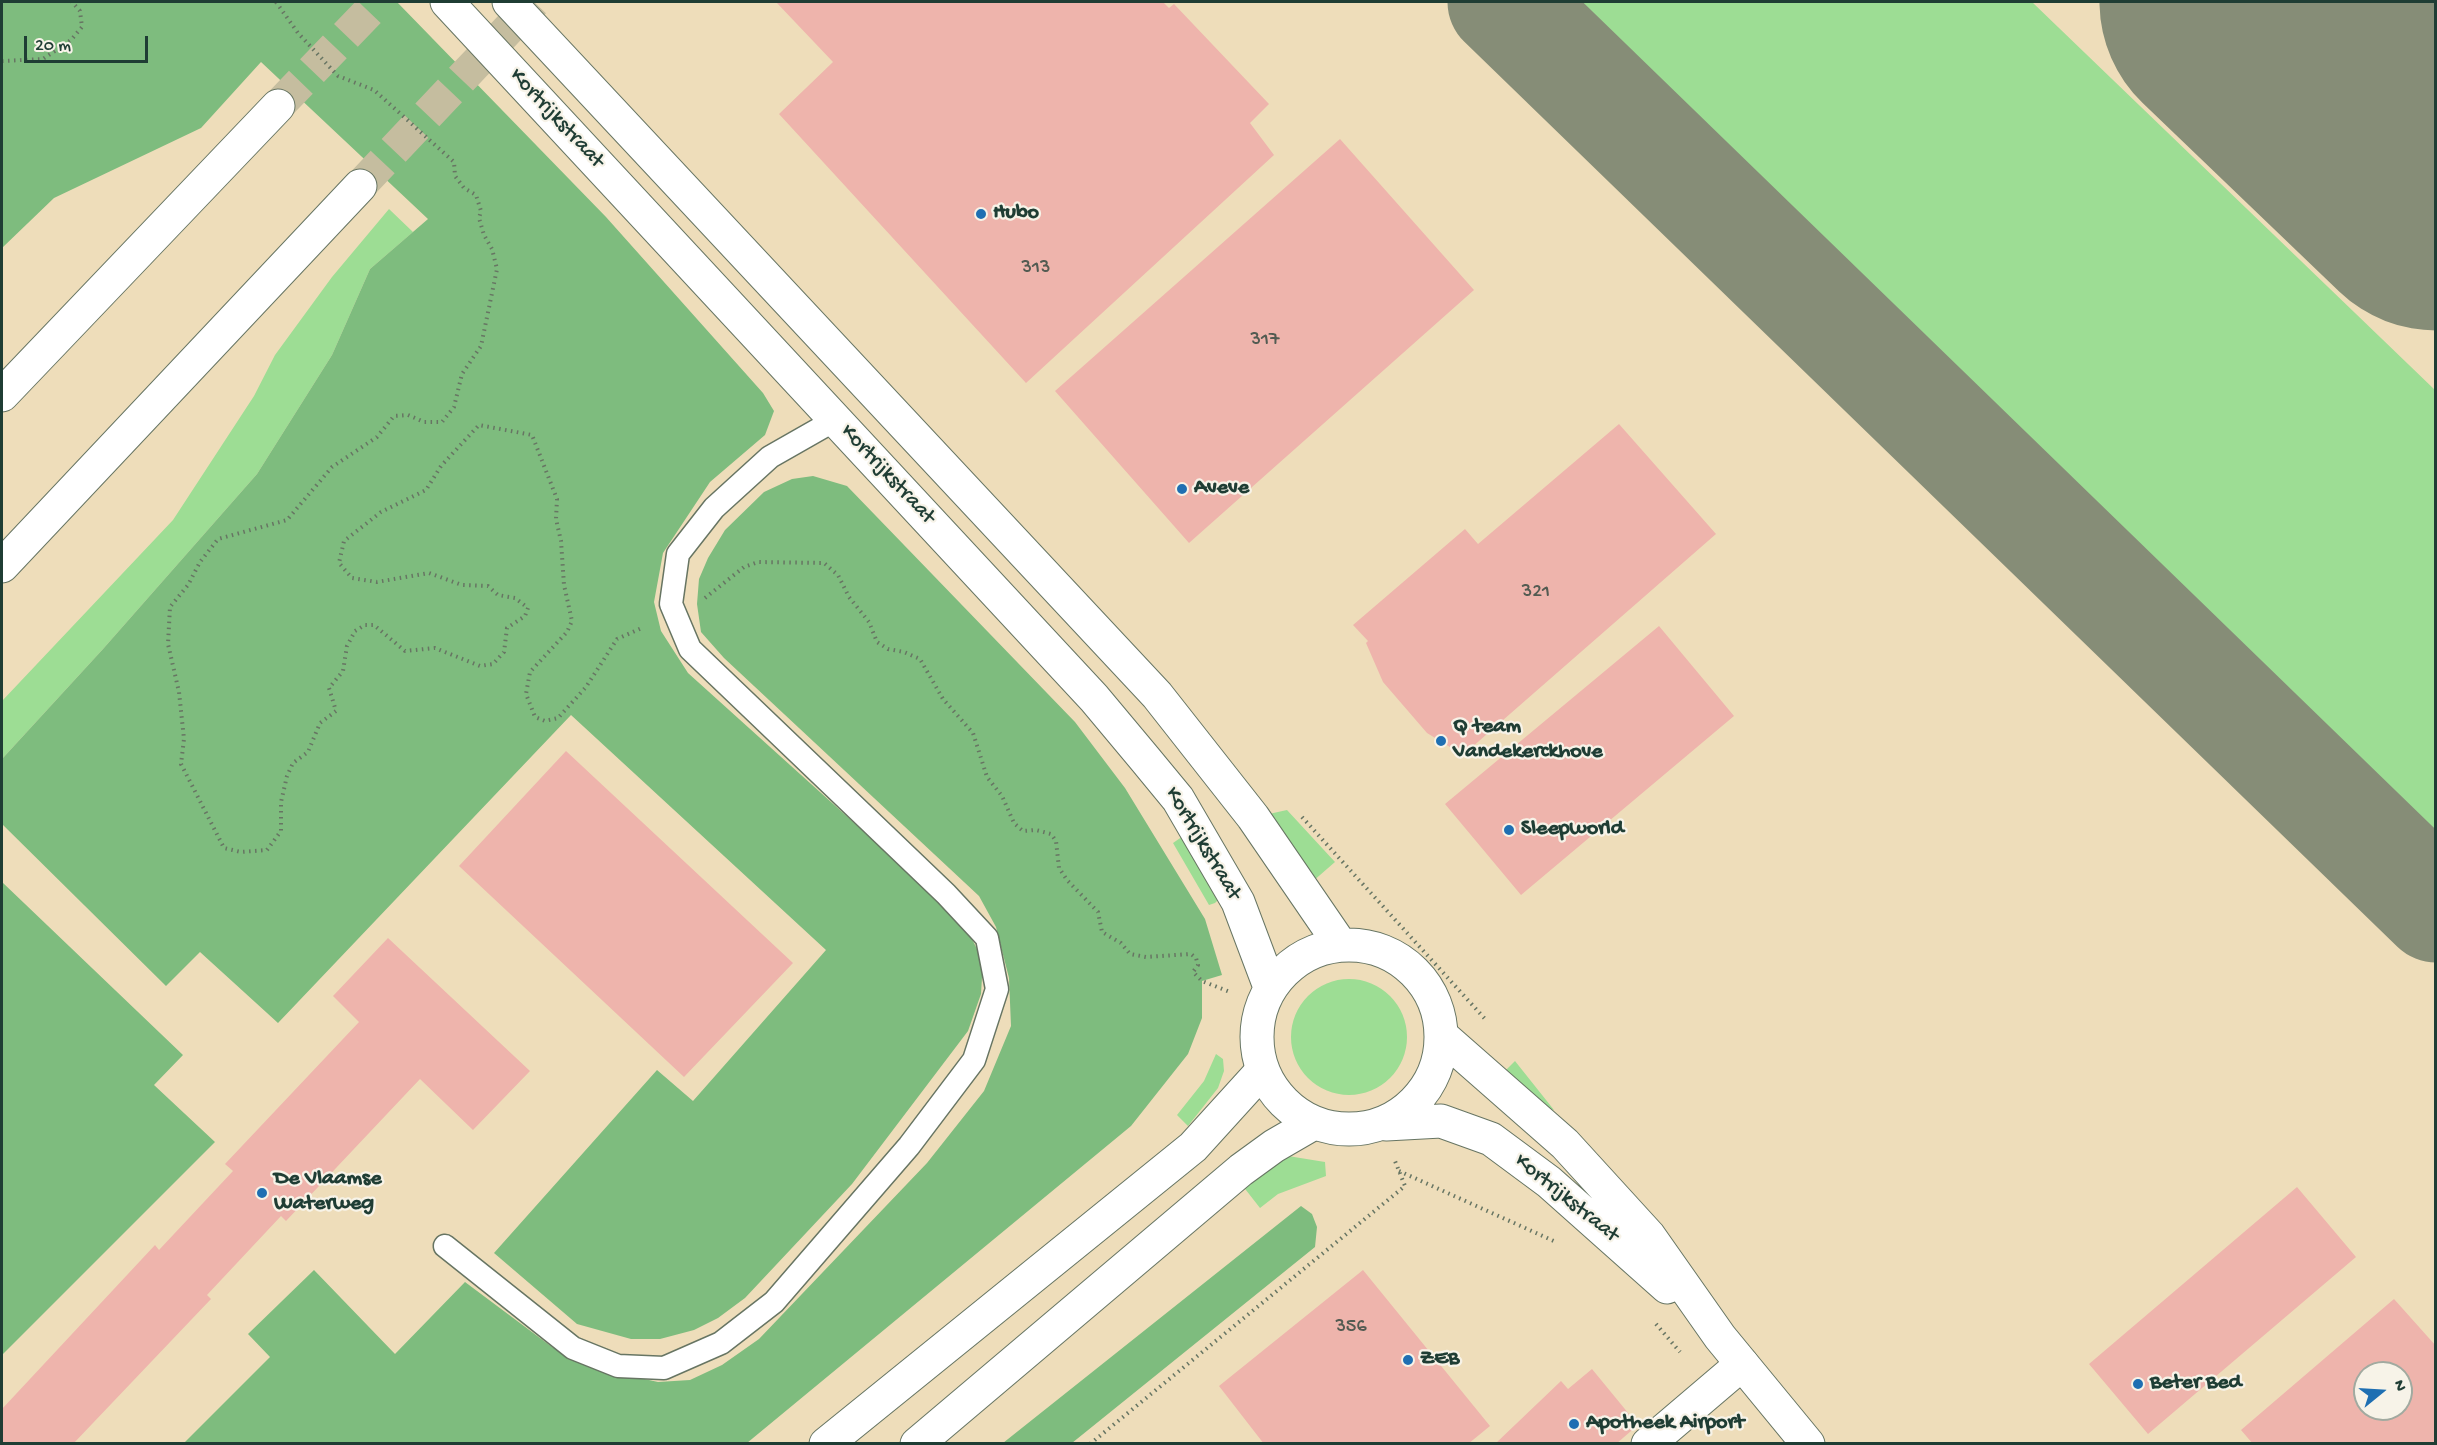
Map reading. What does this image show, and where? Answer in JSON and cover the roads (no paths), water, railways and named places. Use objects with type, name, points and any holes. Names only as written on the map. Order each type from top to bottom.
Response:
[{"type":"main road","name":"Kortrijkstraat","points":[[447,2],[1094,698],[1178,799],[1238,902],[1270,987]]},
{"type":"main road","name":"Kortrijkstraat","points":[[509,2],[1157,695],[1253,817],[1340,944]]},
{"type":"main road","points":[[2,395],[278,106]]},
{"type":"main road","points":[[2,566],[360,186]]},
{"type":"main road","points":[[1340,944],[1381,948],[1409,967],[1433,997],[1443,1036],[1436,1073],[1415,1104],[1384,1124],[1348,1131],[1312,1124],[1282,1102],[1262,1071],[1257,1028],[1270,987],[1298,959],[1340,944]]},
{"type":"main road","name":"Kortrijkstraat","points":[[1443,1036],[1573,1152],[1649,1236],[1720,1337],[1808,1443]]},
{"type":"main road","points":[[826,1443],[1192,1147],[1262,1071]]},
{"type":"main road","name":"Kortrijkstraat","points":[[1384,1124],[1441,1121],[1491,1139],[1550,1182],[1628,1249],[1720,1337]]},
{"type":"main road","points":[[917,1443],[1241,1170],[1274,1146],[1312,1124]]},
{"type":"main road","points":[[1648,1443],[1742,1364]]},
{"type":"lane","points":[[445,1246],[573,1348],[618,1366],[664,1368],[721,1343],[774,1302],[909,1146],[974,1060],[997,989],[987,938],[946,894],[690,649],[671,604],[678,554],[714,508],[770,457],[835,420]]},
{"type":"tunnel","points":[[278,106],[378,2]]},
{"type":"tunnel","points":[[360,186],[534,2]]},
{"type":"place","name":"Hubo","points":[[981,214]]},
{"type":"place","name":"Aveve","points":[[1182,489]]},
{"type":"place","name":"Q team Vandekerckhove","points":[[1441,741]]},
{"type":"place","name":"Sleepworld","points":[[1509,830]]},
{"type":"place","name":"De Vlaamse Waterweg","points":[[262,1193]]},
{"type":"place","name":"ZEB","points":[[1408,1360]]},
{"type":"place","name":"Beter Bed","points":[[2138,1384]]},
{"type":"place","name":"Apotheek Airport","points":[[1574,1424]]}]
